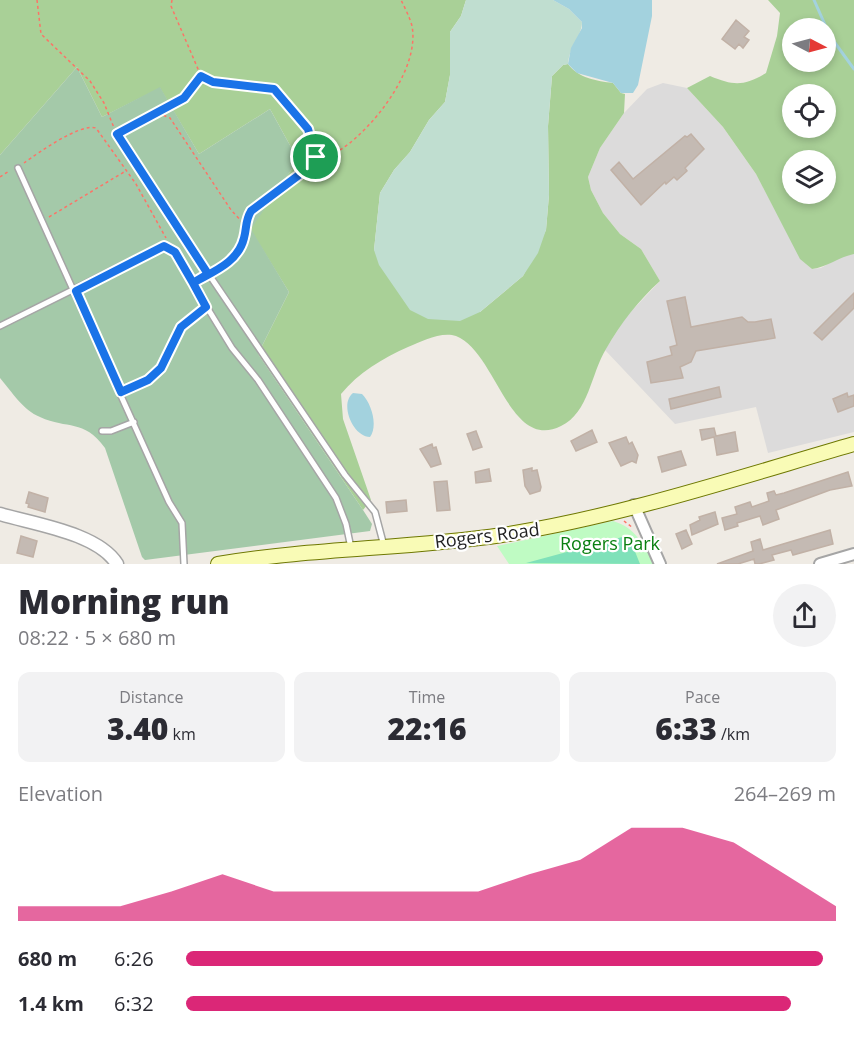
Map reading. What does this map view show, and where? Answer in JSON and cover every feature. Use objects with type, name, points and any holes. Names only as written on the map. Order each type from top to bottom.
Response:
[{"type":"main road","name":"Rogers Road","points":[[218,564],[351,548],[502,535],[634,506],[854,444]]},
{"type":"street","points":[[634,506],[660,564]]},
{"type":"street","points":[[0,514],[94,543],[107,552],[117,564]]},
{"type":"street","points":[[820,564],[854,554]]},
{"type":"lane","points":[[18,168],[76,291],[169,502],[182,523],[184,564]]},
{"type":"lane","points":[[153,192],[345,475],[375,512],[384,546]]},
{"type":"lane","points":[[0,326],[76,291],[159,247],[170,248],[232,348],[258,380],[336,498],[346,524],[351,548]]},
{"type":"lane","points":[[102,431],[111,431],[134,422]]},
{"type":"path","points":[[37,0],[41,33],[90,81],[104,103],[117,134],[153,192]]},
{"type":"path","points":[[172,0],[171,6],[201,76],[213,82],[274,89],[308,129],[316,157]]},
{"type":"path","points":[[208,274],[234,258],[244,238],[245,225],[251,211],[303,172],[316,157],[342,150],[378,115],[399,84],[410,49],[412,27],[401,0]]},
{"type":"path","points":[[117,134],[184,98],[201,76]]},
{"type":"path","points":[[158,113],[170,118],[231,210],[245,225]]},
{"type":"path","points":[[0,177],[18,168],[42,150],[88,126],[100,130],[125,171],[136,184],[170,248]]},
{"type":"path","points":[[43,221],[125,171]]},
{"type":"path","points":[[121,392],[148,380],[161,368],[181,327],[206,307]]},
{"type":"shaded area","points":[[663,83],[687,88],[723,127],[756,174],[801,259],[812,269],[821,268],[842,256],[854,254],[854,432],[768,453],[756,407],[675,424],[605,350],[626,317],[660,281],[641,249],[620,234],[603,213],[591,190],[588,177],[600,148],[624,113],[647,89]]},
{"type":"green space","points":[[0,0],[466,0],[461,16],[450,32],[450,75],[445,102],[429,120],[410,152],[394,170],[380,193],[374,250],[480,312],[523,276],[546,230],[549,195],[548,126],[552,76],[563,65],[568,64],[582,76],[613,83],[621,93],[625,94],[624,113],[600,148],[588,177],[591,190],[603,213],[620,234],[641,249],[660,281],[637,304],[618,330],[601,359],[584,402],[578,412],[561,426],[543,430],[528,425],[515,413],[470,345],[456,336],[444,335],[425,340],[389,356],[363,373],[341,394],[343,419],[371,500],[363,510],[258,354],[289,292],[250,229],[298,160],[270,109],[199,154],[160,88],[102,117],[77,67],[0,155]]},
{"type":"green space","points":[[466,0],[553,0],[569,9],[582,22],[568,64],[563,65],[552,76],[548,126],[549,195],[546,230],[538,253],[523,276],[480,312],[460,321],[428,319],[410,310],[379,265],[374,250],[380,193],[394,170],[410,152],[429,120],[445,102],[450,75],[450,32],[461,16]]},
{"type":"green space","points":[[768,0],[854,0],[854,254],[812,269],[800,259],[756,174],[723,127],[687,88],[710,76],[726,82],[739,83],[766,73],[777,36],[780,13]]},
{"type":"green space","points":[[77,67],[102,117],[160,87],[199,154],[270,109],[298,160],[251,229],[289,292],[258,354],[372,524],[370,531],[145,560],[142,557],[105,448],[90,432],[82,428],[50,421],[28,410],[0,378],[0,155]]},
{"type":"green space","name":"Rogers Park","points":[[613,521],[633,532],[654,564],[509,564],[497,546]]},
{"type":"green space","points":[[626,536],[630,539],[640,564],[526,563]]},
{"type":"water","points":[[553,0],[652,0],[652,16],[638,85],[633,93],[621,93],[613,83],[577,73],[568,64],[571,48],[582,28],[582,22],[569,9]]},
{"type":"water","points":[[353,393],[362,394],[371,409],[374,427],[370,437],[358,432],[350,419],[347,405]]},
{"type":"building","points":[[736,20],[749,31],[744,37],[749,40],[743,48],[739,44],[735,49],[722,39]]},
{"type":"building","points":[[691,134],[704,149],[685,168],[687,171],[677,180],[674,177],[666,184],[665,182],[641,205],[611,170],[619,162],[633,179],[685,136]]},
{"type":"building","points":[[854,293],[854,308],[822,340],[814,333]]},
{"type":"building","points":[[685,297],[691,327],[742,317],[748,322],[771,319],[775,338],[696,351],[691,362],[680,367],[683,378],[651,383],[647,362],[672,355],[670,347],[677,345],[667,301]]},
{"type":"building","points":[[719,387],[721,397],[671,409],[669,399]]},
{"type":"building","points":[[847,393],[848,397],[854,395],[854,406],[838,412],[833,399]]},
{"type":"building","points":[[714,428],[716,436],[735,432],[738,451],[717,455],[714,437],[702,440],[700,430]]},
{"type":"building","points":[[592,430],[597,442],[576,451],[571,441]]},
{"type":"building","points":[[476,431],[482,447],[473,450],[467,434]]},
{"type":"building","points":[[626,437],[629,444],[632,442],[638,455],[636,463],[632,461],[621,466],[609,443]]},
{"type":"building","points":[[432,444],[433,448],[436,447],[441,464],[431,467],[420,449]]},
{"type":"building","points":[[681,451],[686,465],[662,472],[658,457]]},
{"type":"building","points":[[532,468],[532,471],[537,470],[541,487],[540,491],[530,494],[525,486],[523,470]]},
{"type":"building","points":[[489,469],[491,481],[476,483],[475,472]]},
{"type":"building","points":[[848,472],[852,486],[830,490],[776,510],[779,519],[763,525],[760,516],[737,523],[738,526],[725,530],[722,518],[737,514],[735,507],[750,502],[752,507],[769,501],[767,493],[774,491],[776,495],[784,493]]},
{"type":"building","points":[[447,481],[450,510],[437,511],[434,482]]},
{"type":"building","points":[[29,492],[48,498],[45,512],[28,507],[29,504],[26,503]]},
{"type":"building","points":[[406,500],[407,511],[387,513],[386,502]]},
{"type":"building","points":[[715,512],[718,524],[692,535],[690,525],[700,520],[699,517]]},
{"type":"building","points":[[686,530],[692,544],[682,549],[676,534]]},
{"type":"building","points":[[830,530],[833,544],[793,555],[791,550],[772,555],[774,560],[759,564],[755,564],[754,559],[738,564],[717,564],[753,551],[751,542],[760,539],[763,550]]},
{"type":"building","points":[[21,536],[37,541],[33,557],[17,553]]},
{"type":"waterway","points":[[814,0],[830,36],[854,69]]},
{"type":"route","points":[[316,157],[303,172],[292,178],[251,211],[246,219],[244,238],[234,258],[224,265],[193,283],[175,252],[164,246],[76,291],[121,392],[148,380],[161,368],[181,327],[206,307],[193,283],[208,274],[117,134],[184,98],[201,76],[213,82],[235,82],[274,89],[308,129],[316,157]]}]
